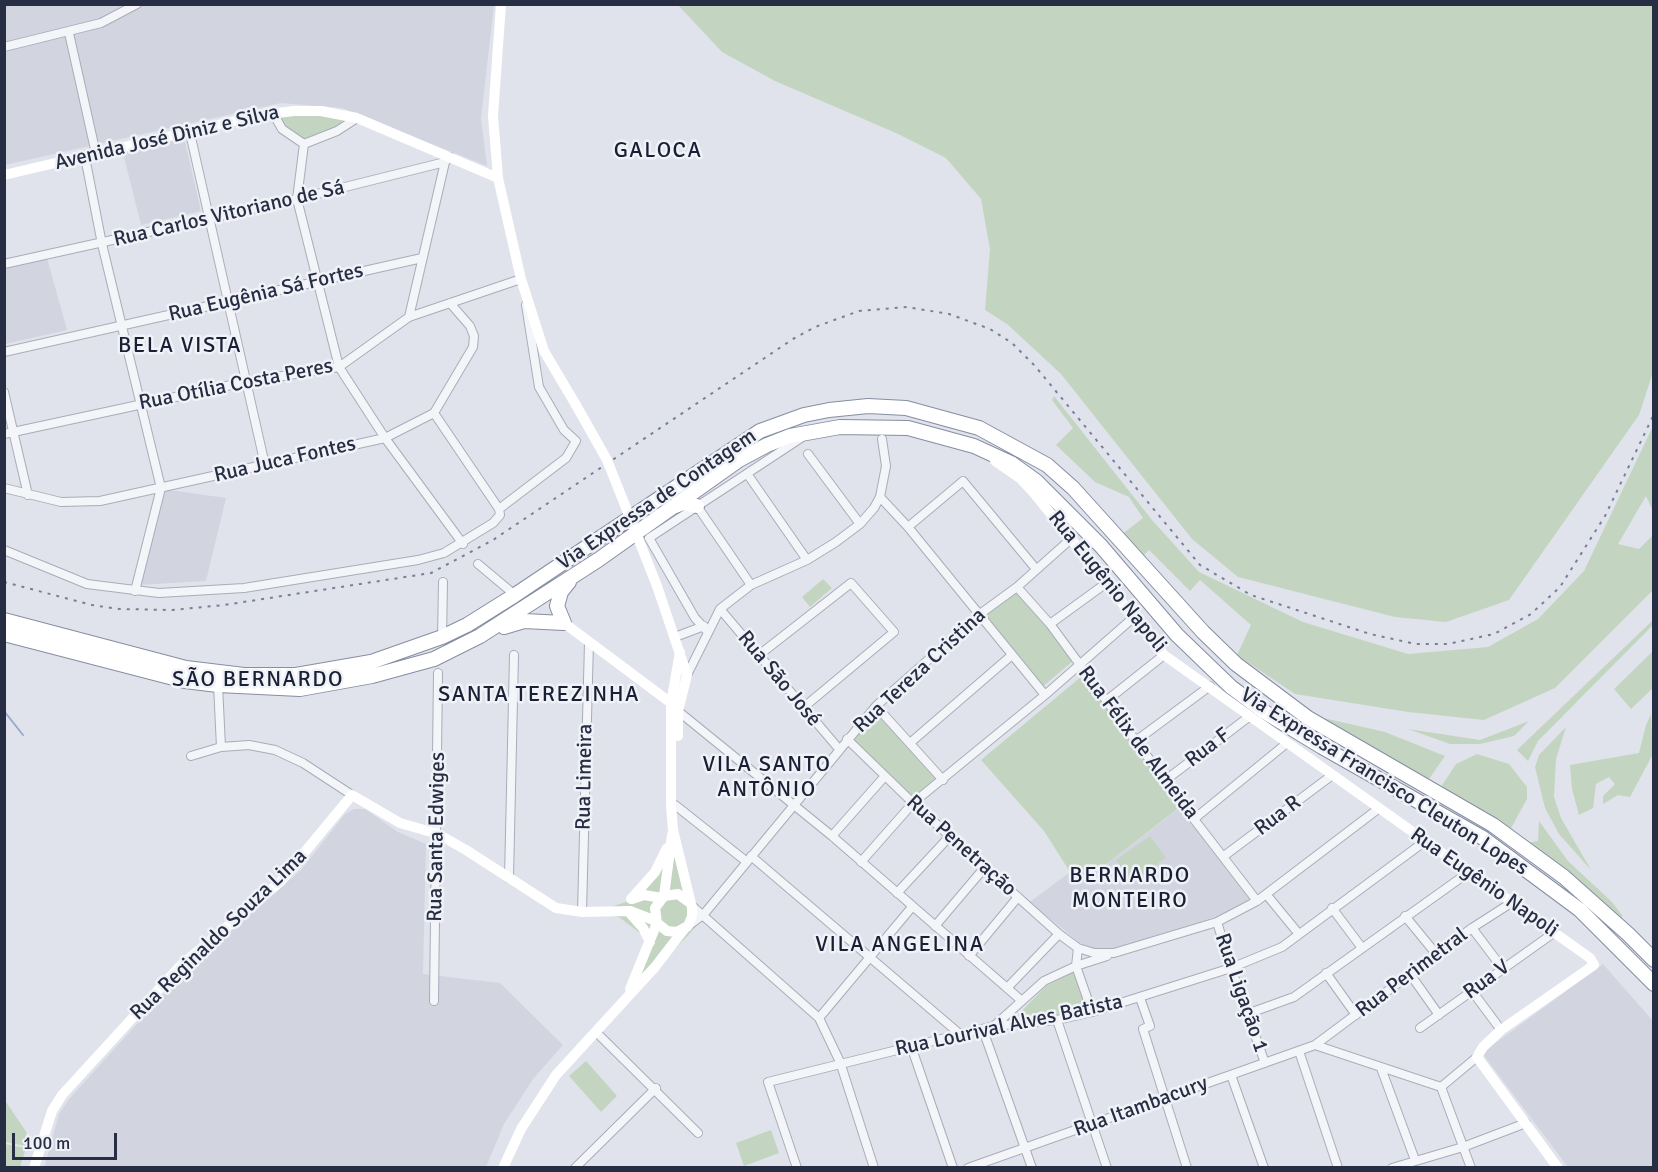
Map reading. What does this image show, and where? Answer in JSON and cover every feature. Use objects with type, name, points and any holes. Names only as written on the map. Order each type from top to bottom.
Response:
[{"type":"highway","name":"Via Expressa Francisco Cleuton Lopes","points":[[804,415],[868,406],[906,408],[979,428],[1047,465],[1073,488],[1203,632],[1236,664],[1308,718],[1493,825],[1564,878],[1628,934],[1653,960]]},
{"type":"highway","name":"Via Expressa de Contagem","points":[[515,595],[729,450],[760,432],[804,415]]},
{"type":"highway","name":"Via Expressa Francisco Cleuton Lopes","points":[[813,432],[870,426],[900,427],[974,446],[1011,463],[1060,503],[1177,635],[1231,687],[1263,711],[1322,747],[1483,838],[1580,910],[1653,984]]},
{"type":"highway","name":"Via Expressa de Contagem","points":[[480,636],[666,510],[767,445],[813,432]]},
{"type":"highway","points":[[666,510],[682,503],[697,506]]},
{"type":"highway","points":[[4,634],[185,681],[218,686],[300,689],[362,678],[434,659],[480,636],[524,621],[564,623],[557,606],[561,592],[579,571]]},
{"type":"highway","points":[[4,620],[186,668],[244,675],[296,675],[372,662],[442,637],[515,595]]},
{"type":"street","points":[[4,47],[69,33],[101,23],[137,4]]},
{"type":"street","points":[[499,509],[566,458],[576,441],[564,430],[540,387],[530,343],[522,284],[498,178],[493,116],[501,4]]},
{"type":"street","points":[[69,33],[102,244],[161,488],[135,591]]},
{"type":"street","name":"Avenida José Diniz e Silva","points":[[4,175],[273,112],[321,111],[357,118],[447,159],[498,178]]},
{"type":"street","points":[[273,112],[282,129],[304,144]]},
{"type":"street","points":[[304,144],[337,131],[357,118]]},
{"type":"street","points":[[190,133],[265,465]]},
{"type":"street","points":[[304,144],[297,199],[339,367],[385,438],[463,544]]},
{"type":"street","points":[[410,317],[447,159]]},
{"type":"street","name":"Rua Carlos Vitoriano de Sá","points":[[4,264],[297,199],[447,159]]},
{"type":"street","name":"Rua Eugênia Sá Fortes","points":[[4,352],[422,258]]},
{"type":"street","points":[[522,284],[544,351],[607,460],[657,586],[687,675]]},
{"type":"street","name":"Rua Otília Costa Peres","points":[[4,434],[245,382],[339,367],[410,317],[450,303],[522,284]]},
{"type":"street","points":[[4,550],[87,584],[159,593],[244,588],[418,560],[444,554],[463,544],[493,523],[500,515],[499,509],[434,413],[473,347],[474,336],[470,326],[450,303]]},
{"type":"street","points":[[4,392],[28,495]]},
{"type":"street","name":"Rua Juca Fontes","points":[[4,488],[76,504],[161,488],[385,438],[434,413]]},
{"type":"street","points":[[706,627],[649,538],[748,475],[772,455],[813,432]]},
{"type":"street","points":[[675,707],[706,627],[720,609],[751,585],[807,560],[860,524],[880,497],[886,466],[882,439]]},
{"type":"street","name":"Rua Eugênio Napoli","points":[[974,446],[1021,479],[1072,538],[1105,584],[1164,655],[1210,686],[1331,776],[1590,958],[1594,965],[1501,1030]]},
{"type":"street","points":[[808,454],[860,524]]},
{"type":"street","points":[[748,475],[807,560]]},
{"type":"street","points":[[908,527],[963,481],[1036,569]]},
{"type":"street","points":[[880,497],[908,527],[1045,695]]},
{"type":"street","points":[[697,506],[751,585]]},
{"type":"street","name":"Rua Tereza Cristina","points":[[687,927],[704,914],[876,706],[980,614],[1017,587],[1072,538]]},
{"type":"street","points":[[478,564],[515,595]]},
{"type":"street","points":[[442,637],[443,582]]},
{"type":"street","points":[[759,655],[851,584],[894,632],[804,707]]},
{"type":"street","points":[[1050,624],[1105,584]]},
{"type":"street","name":"Rua Félix de Almeida","points":[[1017,587],[1050,624],[1257,901]]},
{"type":"street","name":"Rua São José","points":[[720,609],[839,749]]},
{"type":"street","points":[[861,862],[913,803],[1045,695],[1078,663],[1133,618]]},
{"type":"street","points":[[564,623],[675,707],[832,836],[1022,1001]]},
{"type":"street","points":[[675,637],[706,627]]},
{"type":"street","name":"Rua Limeira","points":[[582,912],[589,642]]},
{"type":"street","points":[[503,1167],[540,1097],[556,1075],[655,968],[687,927],[692,916],[673,830],[675,707],[680,652]]},
{"type":"street","points":[[509,878],[514,655]]},
{"type":"street","points":[[910,743],[1012,655]]},
{"type":"street","points":[[1106,701],[1164,655]]},
{"type":"street","name":"Rua Santa Edwiges","points":[[434,1001],[438,834],[438,673]]},
{"type":"street","points":[[218,686],[220,747]]},
{"type":"street","points":[[1137,740],[1210,686]]},
{"type":"street","points":[[876,706],[943,780]]},
{"type":"street","name":"Rua F","points":[[1167,780],[1250,716]]},
{"type":"street","name":"Rua Penetração","points":[[847,739],[913,803],[1059,934],[1078,948]]},
{"type":"street","points":[[1194,819],[1287,743]]},
{"type":"street","points":[[191,756],[220,747],[249,745],[275,750],[303,763],[400,823],[438,834],[556,908],[582,912],[627,911],[656,922],[670,932],[687,927]]},
{"type":"street","points":[[832,836],[885,776]]},
{"type":"street","name":"Rua R","points":[[1224,856],[1331,776]]},
{"type":"street","name":"Rua Reginaldo Souza Lima","points":[[34,1167],[52,1111],[62,1095],[180,966],[285,876],[352,795]]},
{"type":"street","points":[[673,805],[749,859],[961,1035]]},
{"type":"street","points":[[994,1026],[1044,981],[1076,966],[1114,953],[1217,922],[1257,901],[1378,809]]},
{"type":"street","points":[[626,998],[650,942],[656,922],[655,908],[663,897],[673,830]]},
{"type":"street","points":[[897,893],[950,836]]},
{"type":"street","name":"Rua Lourival Alves Batista","points":[[797,1167],[768,1082],[840,1062],[994,1026],[1057,1020],[1092,1012],[1231,968],[1282,947],[1424,842]]},
{"type":"street","points":[[631,899],[654,872],[670,843]]},
{"type":"street","points":[[935,926],[985,867]]},
{"type":"street","points":[[1247,1014],[1294,997],[1468,872]]},
{"type":"street","points":[[610,910],[644,895],[663,897],[678,894],[704,914],[819,1018],[840,1062],[874,1167]]},
{"type":"street","points":[[1266,894],[1298,933]]},
{"type":"street","points":[[969,957],[1018,897]]},
{"type":"street","name":"Rua Perimetral","points":[[1314,1045],[1472,928],[1511,903]]},
{"type":"street","points":[[819,1018],[912,907]]},
{"type":"street","points":[[1332,908],[1362,948]]},
{"type":"street","points":[[627,911],[643,928],[650,942]]},
{"type":"street","points":[[1405,916],[1437,955]]},
{"type":"street","name":"Rua Ligação 1","points":[[1217,922],[1265,1063]]},
{"type":"street","points":[[1472,928],[1503,969]]},
{"type":"street","name":"Rua V","points":[[1420,1028],[1555,932]]},
{"type":"street","points":[[1007,988],[1059,934]]},
{"type":"street","points":[[1092,1012],[1076,966],[1078,948],[1094,953],[1114,953]]},
{"type":"street","points":[[1326,973],[1356,1015]]},
{"type":"street","points":[[1410,974],[1439,1016]]},
{"type":"street","points":[[1441,1087],[1477,1057],[1483,1047],[1501,1030],[1472,991]]},
{"type":"street","points":[[1140,998],[1150,1026],[1143,1029],[1187,1167]]},
{"type":"street","points":[[1057,1020],[1107,1167]]},
{"type":"street","points":[[983,1030],[1032,1167]]},
{"type":"street","points":[[597,1032],[656,1088],[698,1133]]},
{"type":"street","points":[[1314,1045],[1441,1087]]},
{"type":"street","name":"Rua Itambacury","points":[[968,1167],[1026,1149],[1314,1045]]},
{"type":"street","points":[[911,1046],[953,1167]]},
{"type":"street","points":[[1299,1051],[1338,1167]]},
{"type":"street","points":[[1477,1057],[1526,1123],[1551,1163],[1558,1167]]},
{"type":"street","points":[[1381,1068],[1415,1160]]},
{"type":"street","points":[[1232,1075],[1264,1167]]},
{"type":"street","points":[[1441,1087],[1470,1167]]},
{"type":"street","points":[[575,1167],[656,1088]]},
{"type":"street","points":[[1392,1167],[1463,1147],[1526,1123]]},
{"type":"shaded area","points":[[4,5],[494,5],[481,118],[487,166],[342,108],[281,103],[5,165]]},
{"type":"shaded area","points":[[184,137],[201,211],[141,225],[123,153]]},
{"type":"shaded area","points":[[47,258],[67,330],[5,344],[4,268]]},
{"type":"shaded area","points":[[162,489],[226,498],[206,581],[138,585]]},
{"type":"shaded area","points":[[1181,807],[1251,901],[1216,917],[1113,950],[1095,949],[1081,944],[1030,902],[1070,872],[1087,879]]},
{"type":"shaded area","points":[[354,809],[365,809],[398,832],[426,844],[423,974],[500,983],[563,1045],[533,1079],[504,1124],[486,1167],[44,1168],[59,1114],[69,1099],[184,972],[301,870],[345,814]]},
{"type":"shaded area","points":[[1603,964],[1653,1021],[1653,1167],[1568,1167],[1482,1053]]},
{"type":"green space","points":[[678,5],[1653,5],[1654,369],[1639,415],[1509,600],[1446,622],[1395,617],[1238,577],[1192,539],[1061,374],[1007,324],[985,310],[990,249],[981,199],[946,158],[896,133],[775,81],[722,52]]},
{"type":"green space","points":[[314,113],[345,120],[329,132],[305,139],[296,137],[279,120],[282,115]]},
{"type":"green space","points":[[1054,396],[1152,520],[1199,572],[1303,622],[1408,654],[1488,647],[1538,619],[1584,571],[1653,426],[1653,511],[1646,496],[1618,544],[1639,549],[1653,535],[1653,590],[1555,688],[1484,720],[1408,712],[1295,694],[1237,655],[1251,625],[1200,580],[1190,591],[1149,550],[1143,556],[1121,535],[1143,518],[1129,497],[1095,482],[1056,445],[1073,428],[1052,400]]},
{"type":"green space","points":[[823,579],[832,588],[810,607],[802,597]]},
{"type":"green space","points":[[1010,589],[1020,592],[1073,661],[1041,688],[982,611]]},
{"type":"green space","points":[[1653,620],[1653,625],[1538,741],[1528,761],[1517,750]]},
{"type":"green space","points":[[1653,651],[1653,688],[1631,709],[1614,689]]},
{"type":"green space","points":[[1082,676],[1180,807],[1087,879],[1070,872],[1044,831],[981,760]]},
{"type":"green space","points":[[878,710],[939,778],[914,800],[852,740]]},
{"type":"green space","points":[[1651,714],[1653,754],[1630,797],[1618,795],[1603,804],[1603,796],[1615,784],[1609,777],[1596,784],[1593,808],[1579,815],[1572,789],[1570,765],[1639,753]]},
{"type":"green space","points":[[1310,715],[1385,732],[1445,756],[1429,779]]},
{"type":"green space","points":[[1529,721],[1514,736],[1480,744],[1450,744],[1408,729],[1480,740]]},
{"type":"green space","points":[[1566,727],[1556,759],[1554,797],[1561,818],[1591,870],[1559,834],[1545,808],[1535,767],[1539,755]]},
{"type":"green space","points":[[1477,754],[1509,764],[1527,787],[1527,799],[1510,830],[1441,787],[1456,764]]},
{"type":"green space","points":[[1539,821],[1568,861],[1611,901],[1622,915],[1622,922],[1526,843],[1538,841]]},
{"type":"green space","points":[[675,830],[694,902],[708,914],[627,1000],[644,941],[641,934],[619,917],[590,913],[633,900]]},
{"type":"green space","points":[[1150,836],[1166,858],[1132,882],[1116,860]]},
{"type":"green space","points":[[1075,971],[1087,1010],[1057,1018],[1013,1020],[1046,986]]},
{"type":"green space","points":[[586,1061],[617,1096],[601,1112],[569,1076]]},
{"type":"green space","points":[[4,1099],[29,1136],[26,1146],[5,1142]]},
{"type":"green space","points":[[771,1130],[779,1153],[744,1166],[736,1143]]},
{"type":"green space","points":[[5,1144],[26,1148],[20,1167],[5,1167]]},
{"type":"waterway","points":[[4,711],[23,735]]},
{"type":"railway","points":[[4,582],[92,605],[119,609],[172,610],[224,605],[431,573],[493,540],[793,339],[815,327],[859,311],[907,307],[949,314],[990,329],[1012,343],[1035,366],[1200,565],[1251,595],[1370,634],[1416,644],[1448,644],[1494,634],[1531,614],[1560,587],[1605,516],[1654,414]]},
{"type":"district","name":"GALOCA","points":[[658,151]]},
{"type":"district","name":"BELA VISTA","points":[[180,346]]},
{"type":"district","name":"SÃO BERNARDO","points":[[258,680]]},
{"type":"district","name":"SANTA TEREZINHA","points":[[539,695]]},
{"type":"district","name":"VILA SANTO ANTÔNIO","points":[[767,778]]},
{"type":"district","name":"BERNARDO MONTEIRO","points":[[1130,888]]},
{"type":"district","name":"VILA ANGELINA","points":[[900,945]]}]
